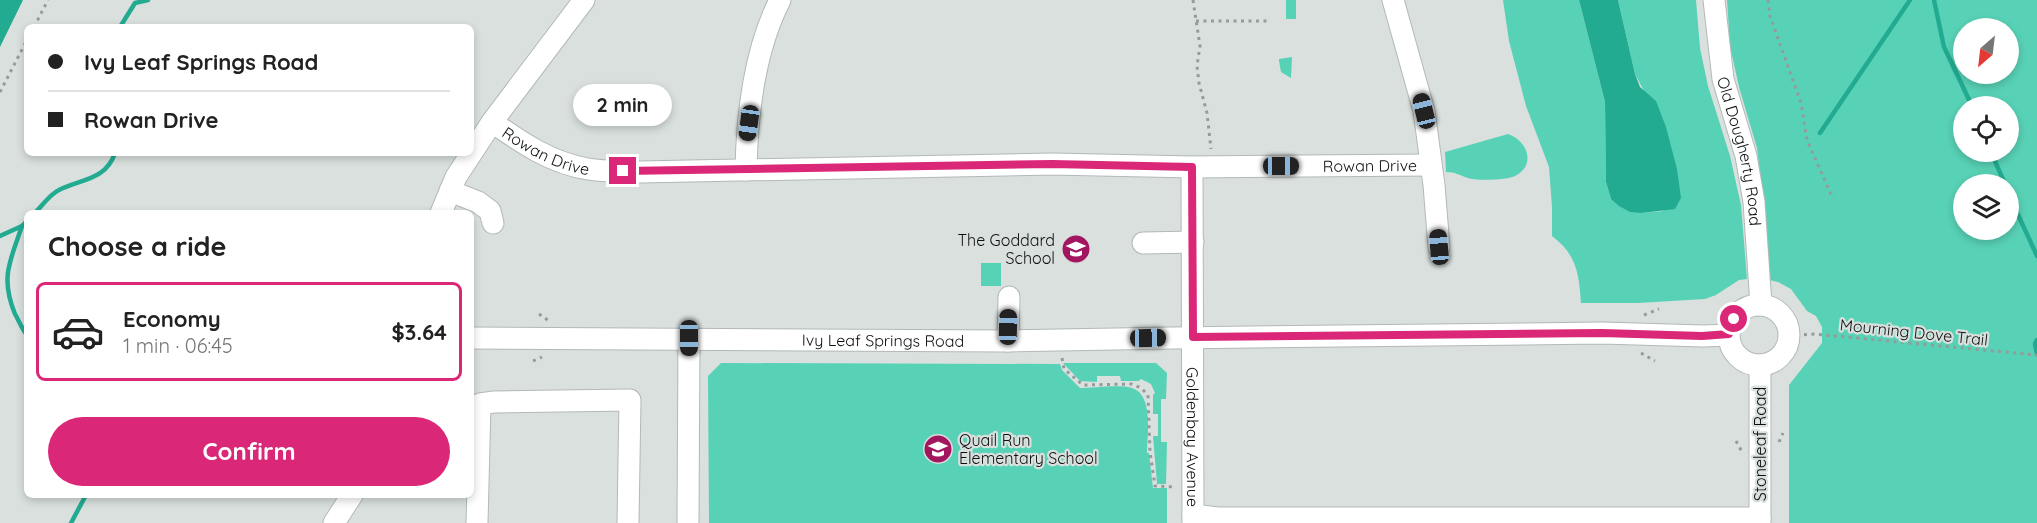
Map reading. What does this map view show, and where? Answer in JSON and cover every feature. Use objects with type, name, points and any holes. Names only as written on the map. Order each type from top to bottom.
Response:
[{"type":"street","points":[[474,151],[492,122],[584,0]]},
{"type":"street","points":[[746,170],[754,87],[765,36],[780,0]]},
{"type":"street","points":[[1393,0],[1424,111],[1434,185],[1439,247]]},
{"type":"street","name":"Old Dougherty Road","points":[[1714,0],[1723,79],[1746,156],[1754,202],[1761,305]]},
{"type":"street","name":"Rowan Drive","points":[[492,122],[530,148],[559,161],[589,169],[640,172],[1052,164],[1192,167],[1430,165]]},
{"type":"street","points":[[442,210],[450,190],[471,156]]},
{"type":"street","name":"Goldenbay Avenue","points":[[1192,167],[1193,519]]},
{"type":"street","points":[[450,190],[490,211],[493,224]]},
{"type":"street","points":[[1143,243],[1192,242]]},
{"type":"street","points":[[1008,341],[1009,297]]},
{"type":"street","points":[[1753,305],[1761,305],[1778,311],[1788,327],[1789,336],[1783,353],[1769,363],[1760,365],[1752,364],[1738,356],[1730,342],[1729,334],[1730,327],[1739,313],[1753,305]]},
{"type":"street","name":"Ivy Leaf Springs Road","points":[[474,338],[1008,341],[1602,333],[1702,336],[1729,334]]},
{"type":"street","points":[[688,523],[689,338]]},
{"type":"street","name":"Stoneleaf Road","points":[[1760,365],[1760,520]]},
{"type":"street","points":[[477,523],[480,404],[630,400],[628,523]]},
{"type":"street","points":[[338,521],[350,498]]},
{"type":"street","points":[[1193,519],[1760,520]]},
{"type":"path","points":[[36,24],[48,0]]},
{"type":"path","points":[[1193,0],[1200,46],[1197,66],[1198,83],[1207,113],[1211,149]]},
{"type":"path","points":[[1768,0],[1770,16],[1801,103],[1807,140],[1833,199]]},
{"type":"path","points":[[1196,21],[1267,21]]},
{"type":"path","points":[[0,92],[24,46]]},
{"type":"path","name":"Mourning Dove Trail","points":[[1789,336],[1822,335],[2037,356]]},
{"type":"path","points":[[1062,358],[1064,369],[1083,385],[1132,384],[1145,391],[1150,399],[1150,452],[1155,486],[1193,487]]},
{"type":"shaded area","points":[[0,0],[23,0],[0,47]]},
{"type":"shaded area","points":[[1286,0],[1296,0],[1296,19],[1286,19]]},
{"type":"shaded area","points":[[1503,0],[1579,0],[1605,102],[1606,182],[1611,199],[1642,213],[1663,211],[1644,91],[1635,74],[1618,0],[1696,0],[1700,48],[1708,86],[1730,156],[1741,205],[1747,279],[1739,280],[1716,295],[1705,299],[1638,303],[1581,303],[1578,274],[1572,258],[1552,236],[1549,167],[1526,106],[1509,41]]},
{"type":"shaded area","points":[[1579,0],[1618,0],[1635,74],[1640,87],[1656,101],[1666,127],[1677,169],[1681,198],[1675,209],[1630,212],[1611,199],[1606,182],[1605,102]]},
{"type":"shaded area","points":[[1727,0],[2037,0],[2037,523],[1789,523],[1789,385],[1822,343],[1822,327],[1816,316],[1807,311],[1791,289],[1778,282],[1765,279],[1763,197],[1757,148],[1730,46]]},
{"type":"shaded area","points":[[1292,57],[1291,78],[1281,72],[1279,59]]},
{"type":"shaded area","points":[[1508,134],[1520,142],[1527,153],[1526,166],[1515,176],[1477,180],[1446,172],[1445,152]]},
{"type":"shaded area","points":[[981,263],[1001,263],[1001,286],[981,286]]},
{"type":"shaded area","name":"Quail Run Elementary School","points":[[721,363],[1060,364],[1062,370],[1080,388],[1115,386],[1132,388],[1144,399],[1148,416],[1147,453],[1149,453],[1153,488],[1167,488],[1167,523],[709,523],[708,376]]},
{"type":"shaded area","points":[[1063,363],[1156,363],[1167,373],[1166,399],[1161,399],[1161,442],[1167,442],[1166,484],[1157,484],[1153,436],[1158,436],[1158,414],[1153,414],[1153,395],[1155,393],[1151,384],[1141,379],[1121,381],[1120,376],[1097,376],[1097,382],[1080,381]]},
{"type":"waterway","points":[[122,24],[135,3],[148,0]]},
{"type":"waterway","points":[[1820,133],[1910,0]]},
{"type":"waterway","points":[[1934,0],[1944,47],[1967,96]]},
{"type":"waterway","points":[[38,210],[56,192],[99,174],[106,169],[114,156]]},
{"type":"waterway","points":[[1995,162],[2001,174]]},
{"type":"waterway","points":[[2019,217],[2037,256]]},
{"type":"waterway","points":[[24,224],[14,249],[7,280],[15,314],[24,331]]},
{"type":"waterway","points":[[0,236],[22,226]]},
{"type":"waterway","points":[[2037,340],[2035,344],[2037,354]]},
{"type":"waterway","points":[[71,523],[84,498]]},
{"type":"place","name":"The Goddard School","points":[[1076,249]]},
{"type":"place","name":"Quail Run Elementary School","points":[[938,449]]},
{"type":"route","points":[[623,171],[1052,164],[1192,167],[1193,337],[1602,333],[1702,336],[1729,334],[1734,319]]}]
